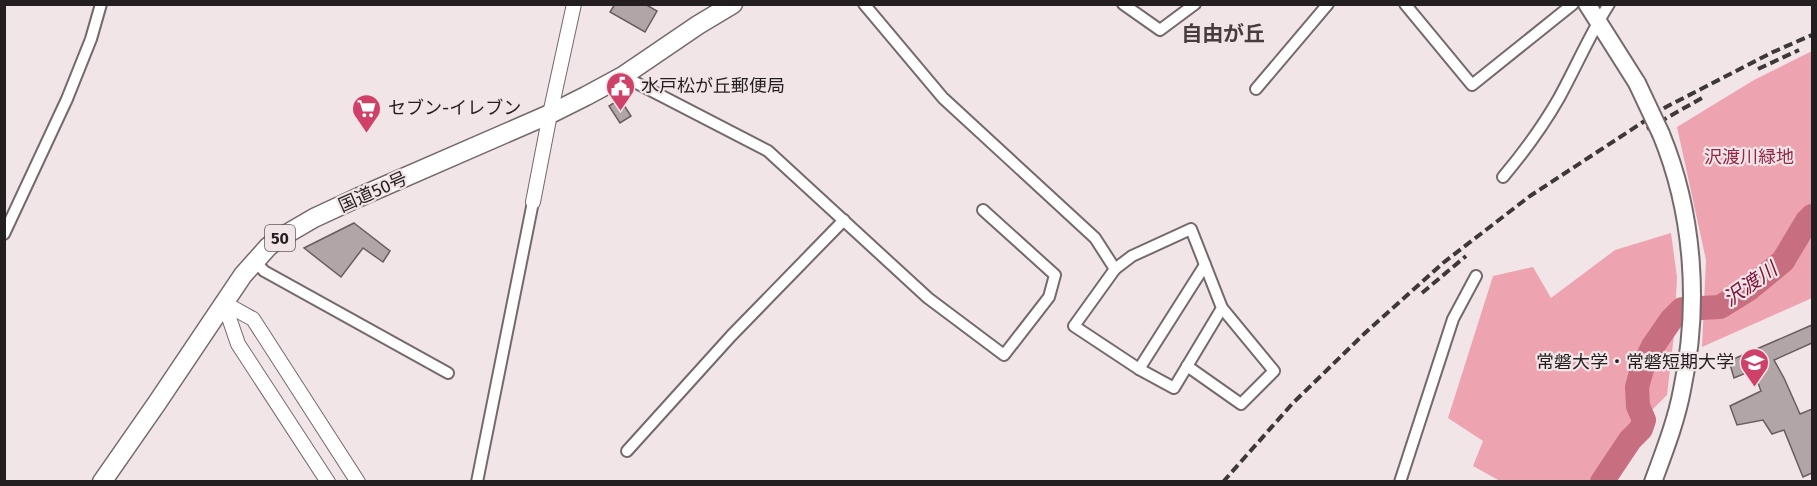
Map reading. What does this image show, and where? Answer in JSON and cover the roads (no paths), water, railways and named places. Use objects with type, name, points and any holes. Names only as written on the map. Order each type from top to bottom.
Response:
[{"type":"highway","name":"国道50号","points":[[102,482],[224,303],[255,261],[278,239],[314,218],[550,114],[623,76],[733,4]]},
{"type":"main road","points":[[1587,4],[1637,83],[1661,134],[1676,174],[1688,235],[1691,266],[1691,317],[1682,390],[1675,420],[1653,482]]},
{"type":"street","points":[[4,234],[67,99],[91,39],[101,4]]},
{"type":"street","points":[[477,482],[574,4]]},
{"type":"street","points":[[864,4],[943,98],[1095,238],[1115,269]]},
{"type":"street","points":[[1123,4],[1160,30],[1195,4]]},
{"type":"street","points":[[1256,89],[1328,4]]},
{"type":"street","points":[[1406,4],[1472,85],[1573,4]]},
{"type":"street","points":[[1503,177],[1527,149],[1559,98],[1609,4]]},
{"type":"street","points":[[623,76],[768,151],[928,298],[1004,355],[1048,297],[1055,275],[983,210]]},
{"type":"street","points":[[627,451],[731,336],[844,220]]},
{"type":"street","points":[[1187,366],[1241,404],[1274,371],[1222,308],[1191,229],[1132,256],[1115,269],[1074,326],[1139,369],[1174,388],[1187,366],[1222,308]]},
{"type":"street","points":[[255,261],[264,271],[448,373]]},
{"type":"street","points":[[1139,369],[1205,265]]},
{"type":"street","points":[[1400,482],[1453,319],[1476,276]]},
{"type":"street","points":[[224,303],[238,344],[328,482]]},
{"type":"street","points":[[224,303],[253,319],[358,482]]},
{"type":"waterway","name":"沢渡川","points":[[1602,482],[1630,440],[1641,429],[1644,420],[1638,406],[1637,387],[1642,369],[1653,346],[1671,320],[1682,309],[1720,307],[1749,289],[1783,261],[1812,216]]},
{"type":"railway","points":[[1223,482],[1292,404],[1365,333],[1443,263],[1530,196],[1666,107],[1773,52],[1812,35]]},
{"type":"railway","points":[[1758,69],[1799,50]]},
{"type":"railway","points":[[1647,129],[1702,98]]},
{"type":"railway","points":[[1422,293],[1466,256]]},
{"type":"place","name":"水戸松が丘郵便局","points":[[620,112]]},
{"type":"place","name":"セブン-イレブン","points":[[367,134]]},
{"type":"place","name":"常磐大学・常磐短期大学","points":[[1755,388]]},
{"type":"district","name":"自由が丘","points":[[1223,34]]},
{"type":"park label","name":"沢渡川緑地","points":[[1749,157]]}]
